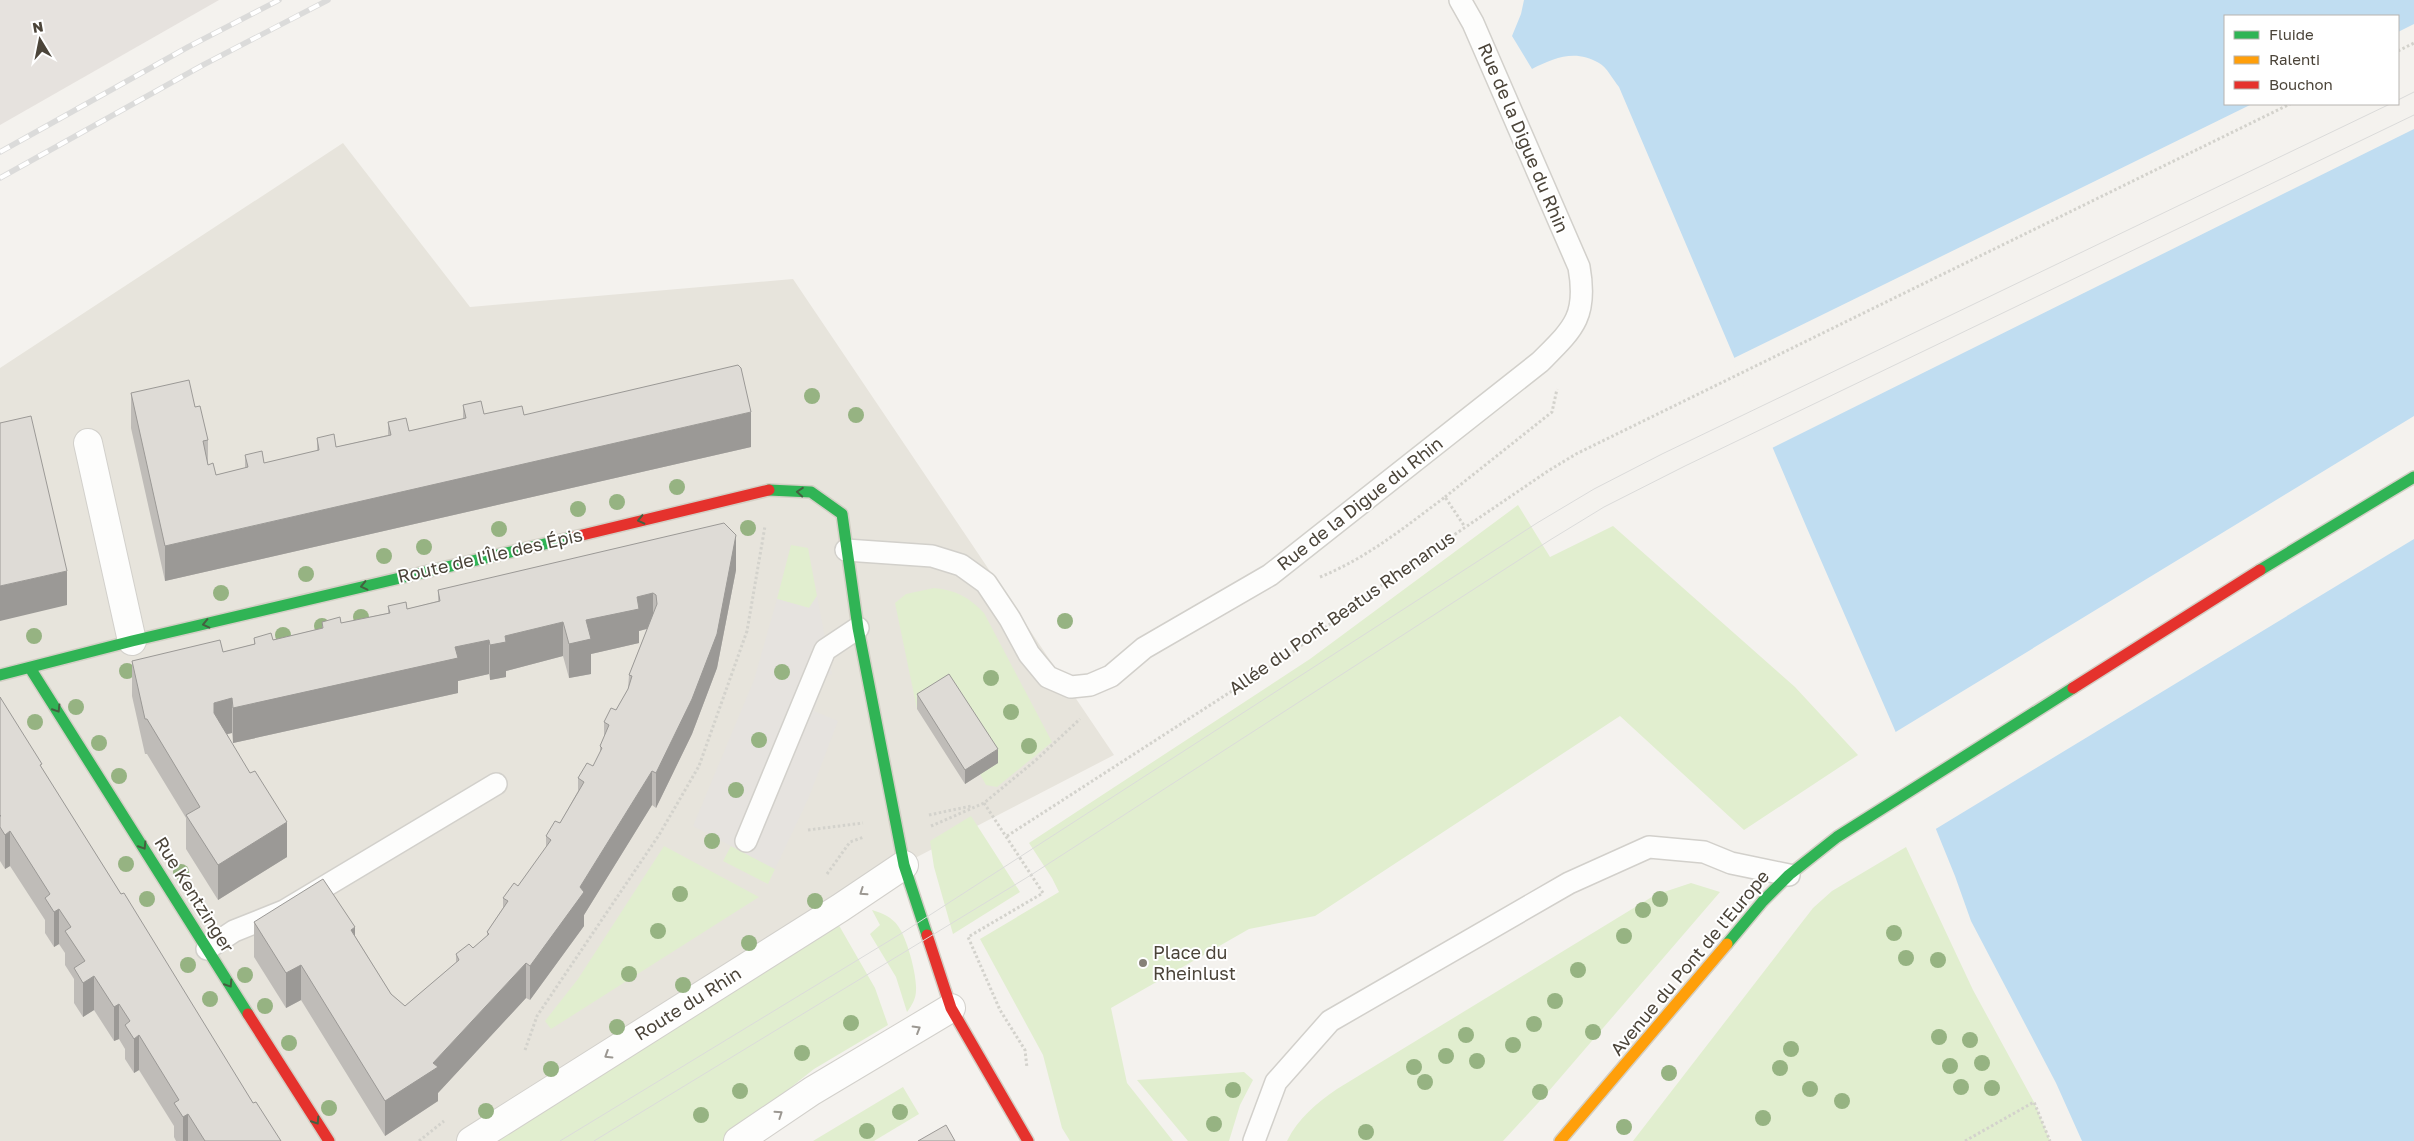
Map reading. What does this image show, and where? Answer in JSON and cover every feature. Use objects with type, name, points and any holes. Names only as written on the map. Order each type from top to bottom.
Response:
[{"type":"street","points":[[88,443],[132,641]]},
{"type":"street","name":"Avenue du Pont de l'Europe","points":[[1560,1141],[1660,1028],[1763,900],[1789,875],[1837,837],[2294,549],[2414,477]]},
{"type":"street","name":"Route de l'Île des Épis","points":[[0,675],[132,641],[770,490],[811,492],[842,514],[846,550]]},
{"type":"street","points":[[846,550],[858,628],[904,865],[951,1008],[1028,1141]]},
{"type":"street","name":"Rue Kentzinger","points":[[30,668],[329,1141]]},
{"type":"street","name":"Route du Rhin","points":[[471,1141],[832,914],[904,865]]},
{"type":"street","points":[[738,1141],[812,1091],[951,1008]]},
{"type":"lane","name":"Rue de la Digue du Rhin","points":[[846,550],[932,556],[961,565],[986,584],[1010,619],[1029,654],[1048,677],[1071,688],[1090,685],[1112,676],[1144,648],[1270,575],[1540,362],[1570,332],[1581,308],[1582,288],[1579,267],[1473,23],[1460,0]]},
{"type":"lane","points":[[746,841],[825,650],[858,628]]},
{"type":"lane","points":[[207,949],[234,931],[284,910],[496,784]]},
{"type":"lane","points":[[1254,1141],[1276,1082],[1330,1021],[1569,883],[1649,847],[1704,852],[1731,863],[1789,875]]},
{"type":"path","points":[[2399,50],[2414,43]]},
{"type":"path","name":"Allée du Pont Beatus Rhenanus","points":[[1007,836],[1294,651],[1398,572],[1576,454],[2288,105]]},
{"type":"path","points":[[1345,567],[1379,546],[1445,497],[1552,412]]},
{"type":"path","points":[[525,1050],[537,1016],[659,836],[699,766],[747,631],[770,490]]},
{"type":"path","points":[[1445,497],[1464,527]]},
{"type":"path","points":[[930,826],[984,802],[1043,893],[968,936]]},
{"type":"path","points":[[1965,1141],[2034,1102],[2050,1141]]},
{"type":"shaded area","points":[[0,0],[219,0],[0,125]]},
{"type":"shaded area","points":[[343,143],[470,307],[793,279],[1114,755],[828,903],[477,1141],[0,1141],[0,368]]},
{"type":"shaded area","points":[[817,596],[832,674],[825,676],[814,711],[838,721],[809,797],[775,869],[693,826],[754,680],[777,599],[809,608]]},
{"type":"green space","points":[[1518,505],[1550,557],[1613,526],[1795,687],[1858,755],[1744,830],[1620,716],[1315,916],[1249,929],[1111,1008],[1127,1083],[1173,1141],[1070,1141],[1062,1128],[1043,1055],[980,939],[1059,892],[1029,843],[1310,659]]},
{"type":"green space","points":[[791,545],[808,548],[817,596],[809,608],[777,599]]},
{"type":"green space","points":[[934,588],[949,590],[961,595],[984,613],[1052,742],[997,787],[986,785],[980,774],[917,709],[895,603],[906,594]]},
{"type":"green space","points":[[971,816],[1020,892],[953,934],[934,867],[930,841]]},
{"type":"green space","points":[[664,846],[759,897],[551,1029],[545,1021],[578,979]]},
{"type":"green space","points":[[731,846],[775,869],[768,884],[723,861]]},
{"type":"green space","points":[[1906,847],[1973,990],[2034,1102],[2050,1141],[1633,1141],[1813,908],[1832,891]]},
{"type":"green space","points":[[1691,883],[1720,892],[1548,1092],[1503,1141],[1287,1141],[1297,1125],[1309,1112],[1337,1089],[1655,895]]},
{"type":"green space","points":[[872,910],[896,923],[908,948],[915,975],[916,990],[913,1002],[907,1012],[896,977],[870,934],[880,925]]},
{"type":"green space","points":[[837,922],[875,988],[888,1025],[814,1069],[723,1141],[493,1141]]},
{"type":"green space","points":[[1244,1072],[1253,1080],[1240,1105],[1229,1141],[1188,1141],[1137,1080]]},
{"type":"green space","points":[[903,1087],[919,1114],[874,1141],[813,1141]]},
{"type":"water","points":[[1524,0],[2414,0],[2414,1141],[2082,1141],[2056,1083],[1971,921],[1955,876],[1907,758],[1619,87],[1602,65],[1582,56],[1548,61],[1532,69],[1512,36],[1521,14]]},
{"type":"pier","points":[[2414,24],[2414,129],[1770,449],[1732,359],[2250,105],[2399,105],[2399,32]]},
{"type":"pier","points":[[2414,416],[2414,539],[1934,830],[1894,733]]},
{"type":"building","points":[[738,365],[741,368],[751,412],[165,546],[131,393],[189,380],[195,407],[200,406],[208,440],[203,441],[208,465],[213,463],[216,475],[248,467],[245,455],[262,451],[264,463],[319,450],[317,438],[334,434],[336,447],[391,435],[388,422],[406,418],[409,431],[466,418],[463,405],[481,401],[484,414],[522,406],[524,415]]},
{"type":"building","points":[[31,416],[67,571],[0,586],[0,423]]},
{"type":"building","points":[[724,523],[736,535],[717,634],[692,699],[656,773],[652,771],[580,887],[584,892],[530,966],[526,963],[433,1063],[438,1067],[385,1101],[301,965],[286,973],[254,922],[323,879],[355,927],[351,930],[391,994],[405,1006],[459,960],[456,954],[469,944],[473,948],[489,934],[487,932],[508,901],[503,898],[514,883],[518,886],[551,840],[546,836],[555,821],[560,823],[584,782],[578,778],[587,763],[593,766],[602,748],[600,746],[609,725],[604,722],[611,708],[616,710],[628,689],[632,676],[629,675],[657,604],[656,595],[653,593],[637,597],[639,609],[586,620],[591,639],[569,644],[563,622],[505,636],[506,642],[490,645],[489,640],[455,647],[458,658],[233,708],[232,698],[214,703],[214,713],[250,773],[255,771],[287,822],[218,865],[186,815],[200,807],[147,719],[145,719],[132,661],[220,640],[223,652],[255,644],[254,638],[271,633],[273,640],[323,628],[322,622],[340,617],[341,623],[390,613],[388,606],[406,602],[407,609],[440,601],[438,590]]},
{"type":"building","points":[[949,674],[998,749],[965,770],[917,694]]},
{"type":"building","points":[[0,697],[42,764],[40,765],[121,894],[124,893],[253,1103],[256,1102],[281,1141],[205,1141],[188,1114],[183,1117],[174,1103],[179,1100],[139,1035],[134,1039],[125,1025],[130,1021],[119,1004],[114,1007],[94,976],[83,983],[74,968],[85,961],[65,931],[71,927],[59,909],[54,912],[45,898],[50,894],[10,831],[5,835],[0,827]]},
{"type":"building","points":[[946,1125],[955,1141],[918,1141]]},
{"type":"tram line","points":[[2399,100],[2414,92]]},
{"type":"tram line","points":[[560,1141],[902,933],[1537,523],[1594,489],[1662,454],[2388,105]]},
{"type":"tram line","points":[[594,1141],[1031,875],[1604,507],[1685,466],[2414,115]]},
{"type":"railway","points":[[0,152],[188,47],[279,0]]},
{"type":"railway","points":[[0,178],[203,65],[328,0]]},
{"type":"traffic: fast","points":[[2260,570],[2414,477]]},
{"type":"traffic: fast","points":[[769,490],[811,492],[842,514],[858,628],[904,865],[927,935]]},
{"type":"traffic: fast","points":[[0,675],[132,641],[574,537]]},
{"type":"traffic: fast","points":[[30,668],[248,1014]]},
{"type":"traffic: fast","points":[[1727,944],[1763,901],[1789,875],[1837,837],[2073,688]]},
{"type":"traffic: slow","points":[[1560,1141],[1727,944]]},
{"type":"traffic: jam","points":[[574,537],[769,490]]},
{"type":"traffic: jam","points":[[2073,688],[2260,570]]},
{"type":"traffic: jam","points":[[927,935],[951,1008],[1028,1141]]},
{"type":"traffic: jam","points":[[248,1014],[329,1141]]},
{"type":"place","name":"Place du Rheinlust","points":[[1143,963]]}]
